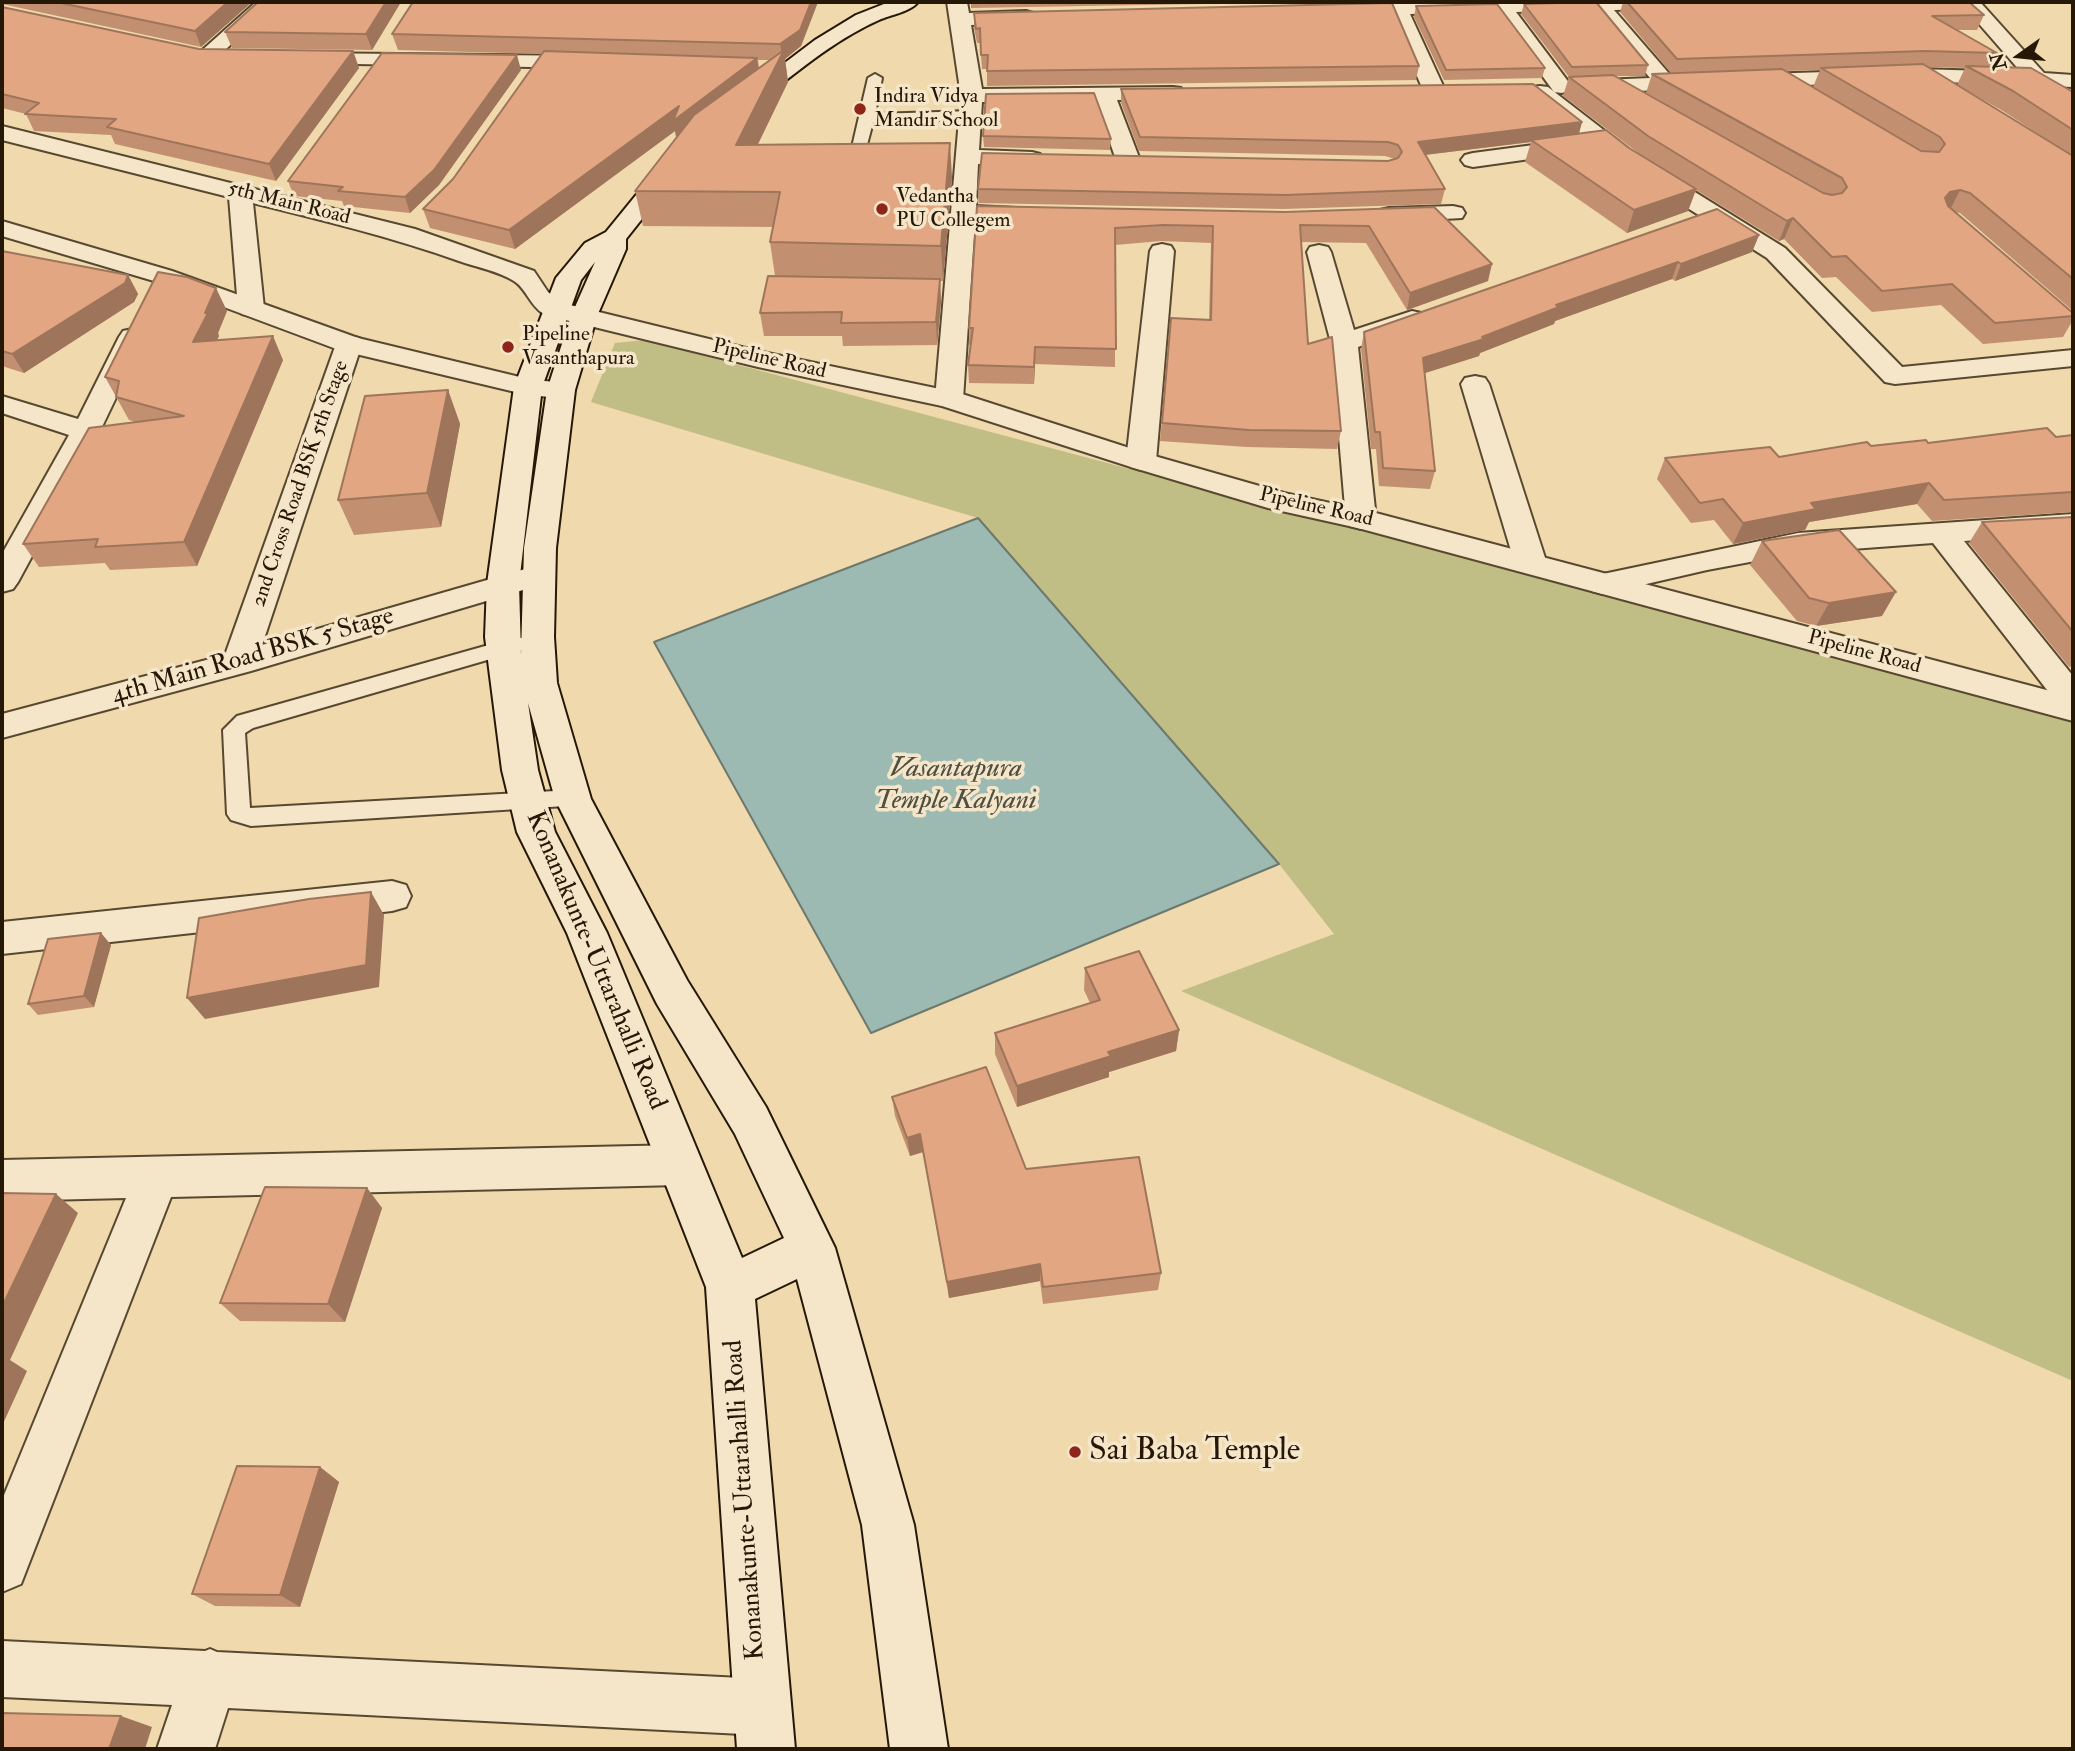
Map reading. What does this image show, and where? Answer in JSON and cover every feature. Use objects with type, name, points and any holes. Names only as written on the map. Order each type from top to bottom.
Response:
[{"type":"street","points":[[232,58],[199,55],[267,2]]},
{"type":"street","points":[[723,118],[831,37],[885,8],[908,2]]},
{"type":"street","points":[[1316,10],[1686,2]]},
{"type":"street","points":[[1970,2],[2038,79]]},
{"type":"street","points":[[1599,4],[1666,84]]},
{"type":"street","points":[[1501,6],[1562,87]]},
{"type":"street","points":[[1398,9],[1434,90]]},
{"type":"street","points":[[949,399],[972,106],[958,10],[1042,17]]},
{"type":"street","points":[[362,82],[392,37]]},
{"type":"street","points":[[285,59],[610,63]]},
{"type":"street","points":[[526,83],[541,61]]},
{"type":"street","points":[[762,68],[789,69]]},
{"type":"street","points":[[1918,75],[1961,100]]},
{"type":"street","points":[[2073,81],[1918,75],[1529,88],[1632,163],[1776,253],[1895,376],[2073,358]]},
{"type":"street","points":[[1780,80],[1815,101]]},
{"type":"street","points":[[1613,86],[1648,106]]},
{"type":"street","points":[[1407,90],[1459,89]]},
{"type":"street","points":[[972,106],[1104,94],[1200,93]]},
{"type":"street","points":[[1104,94],[1128,160]]},
{"type":"street","name":"5th Main Road","points":[[2,133],[276,201],[415,226],[525,276],[539,297],[571,313]]},
{"type":"street","points":[[1473,160],[1605,142]]},
{"type":"street","points":[[682,153],[615,237],[614,249],[571,313],[545,388],[540,548],[521,580],[521,643],[540,682],[551,801],[751,1121],[812,1248],[888,1525],[919,1749]]},
{"type":"street","points":[[968,157],[1048,159]]},
{"type":"street","points":[[1101,160],[1155,161]]},
{"type":"street","points":[[276,201],[292,179]]},
{"type":"street","points":[[240,192],[251,308]]},
{"type":"street","points":[[964,212],[1047,214]]},
{"type":"street","points":[[1362,216],[1453,213]]},
{"type":"street","points":[[1685,223],[1712,214]]},
{"type":"street","points":[[2,228],[153,296],[251,308],[349,344],[545,388]]},
{"type":"street","points":[[1141,461],[1162,251]]},
{"type":"street","points":[[1319,252],[1343,343],[1361,519]]},
{"type":"street","points":[[930,291],[957,292]]},
{"type":"street","points":[[5,571],[86,431],[153,296]]},
{"type":"street","points":[[1343,343],[1436,311]]},
{"type":"street","name":"Pipeline Road","points":[[571,313],[758,359],[949,399],[1141,461],[1279,501],[1361,519],[2073,709]]},
{"type":"street","name":"2nd Cross Road BSK 5th Stage","points":[[239,663],[349,344]]},
{"type":"street","points":[[1475,384],[1531,564]]},
{"type":"street","points":[[2,404],[86,431]]},
{"type":"street","points":[[1603,583],[1707,559],[1798,543],[2073,524]]},
{"type":"street","points":[[1941,533],[2073,699]]},
{"type":"street","name":"4th Main Road BSK 5 Stage","points":[[2,726],[239,663],[521,580]]},
{"type":"street","name":"Konanakunte-Uttarahalli Road","points":[[551,801],[536,832],[587,933],[730,1287],[764,1728]]},
{"type":"street","points":[[2,938],[392,896]]},
{"type":"street","points":[[2,1180],[680,1165]]},
{"type":"street","points":[[2,1565],[157,1176]]},
{"type":"street","points":[[730,1287],[812,1248]]},
{"type":"street","points":[[2,1669],[210,1677],[764,1728]]},
{"type":"street","points":[[186,1749],[210,1677]]},
{"type":"lane","points":[[856,160],[875,78]]},
{"type":"lane","points":[[867,118],[972,106]]},
{"type":"lane","points":[[521,643],[246,722],[234,730],[239,814],[251,817],[551,801]]},
{"type":"shaded area","points":[[645,340],[2073,720],[2073,1381],[1181,991],[1334,934],[1279,864],[978,518],[591,402],[615,343]]},
{"type":"water","name":"Vasantapura Temple Kalyani","points":[[978,518],[1279,864],[871,1033],[654,642]]},
{"type":"building","points":[[56,2],[228,2],[195,31]]},
{"type":"building","points":[[258,2],[386,2],[366,34],[225,32]]},
{"type":"building","points":[[413,2],[811,2],[800,30],[780,44],[392,34]]},
{"type":"building","points":[[1596,2],[1648,65],[1572,67],[1524,4]]},
{"type":"building","points":[[1627,2],[1969,2],[1984,15],[1932,16],[1997,53],[1925,51],[1677,59]]},
{"type":"building","points":[[1392,3],[1419,66],[987,71],[988,55],[981,55],[980,28],[976,29],[974,13]]},
{"type":"building","points":[[1497,4],[1545,68],[1446,70],[1416,6]]},
{"type":"building","points":[[2,7],[199,49],[353,51],[269,164],[107,127],[116,119],[25,114],[39,103],[2,94]]},
{"type":"building","points":[[784,50],[736,145],[950,143],[941,246],[770,242],[780,192],[635,191],[694,115]]},
{"type":"building","points":[[544,51],[757,58],[673,121],[679,106],[509,230],[423,209],[453,179]]},
{"type":"building","points":[[382,53],[517,55],[434,170],[405,197],[338,191],[343,187],[288,181]]},
{"type":"building","points":[[1923,64],[2073,156],[2073,279],[1970,193],[1960,190],[1950,192],[1945,198],[1948,206],[2073,313],[2073,316],[1995,323],[1952,284],[1882,291],[1846,256],[1832,257],[1793,218],[1787,221],[1648,136],[1569,77],[1613,75],[1823,193],[1832,195],[1842,193],[1847,187],[1842,178],[1652,74],[1782,69],[1921,151],[1939,152],[1945,144],[1940,137],[1821,68]]},
{"type":"building","points":[[1966,66],[2031,68],[2073,92],[2073,130],[2013,91]]},
{"type":"building","points":[[1533,84],[1582,122],[1418,142],[1445,189],[1285,195],[978,189],[982,153],[1388,161],[1398,158],[1402,152],[1398,145],[1388,142],[1140,137],[1121,89]]},
{"type":"building","points":[[1094,93],[1111,139],[983,136],[986,94]]},
{"type":"building","points":[[1606,130],[1629,148],[1696,189],[1634,210],[1531,140]]},
{"type":"building","points":[[977,206],[1285,212],[1434,207],[1492,264],[1410,293],[1369,226],[1300,225],[1308,344],[1332,337],[1341,431],[1249,430],[1162,423],[1171,318],[1211,320],[1213,226],[1115,228],[1116,349],[1035,347],[1034,367],[968,365],[973,328],[969,328]]},
{"type":"building","points":[[1717,209],[1759,235],[1556,305],[1559,307],[1482,337],[1484,339],[1423,358],[1435,471],[1383,468],[1380,432],[1375,432],[1364,332]]},
{"type":"building","points":[[2,251],[128,275],[125,283],[12,354],[2,351]]},
{"type":"building","points":[[158,272],[187,277],[216,288],[205,313],[208,313],[193,342],[273,336],[184,542],[95,547],[98,539],[23,544],[89,428],[184,416],[116,397],[119,381],[105,377]]},
{"type":"building","points":[[768,276],[940,279],[936,322],[841,323],[842,312],[760,313]]},
{"type":"building","points":[[448,390],[427,493],[338,500],[365,396]]},
{"type":"building","points":[[2047,428],[2056,437],[2073,435],[2073,492],[1944,500],[1929,483],[1811,503],[1816,509],[1743,523],[1723,499],[1700,503],[1665,458],[1770,447],[1779,457],[1867,442],[1871,446],[1926,440],[1928,443]]},
{"type":"building","points":[[2073,517],[2073,632],[1982,522]]},
{"type":"building","points":[[1839,530],[1896,592],[1829,603],[1809,598],[1762,541]]},
{"type":"building","points":[[371,892],[366,965],[187,998],[199,918],[309,899]]},
{"type":"building","points":[[101,933],[84,996],[28,1004],[48,939]]},
{"type":"building","points":[[1139,951],[1179,1030],[1108,1052],[1111,1056],[1017,1086],[995,1033],[1100,1000],[1085,968]]},
{"type":"building","points":[[986,1067],[1026,1169],[1139,1157],[1161,1273],[1043,1287],[1040,1264],[947,1282],[920,1134],[907,1138],[892,1097]]},
{"type":"building","points":[[265,1187],[367,1188],[328,1304],[220,1303]]},
{"type":"building","points":[[2,1193],[56,1194],[2,1307]]},
{"type":"building","points":[[237,1466],[320,1467],[280,1595],[192,1594]]},
{"type":"building","points":[[2,1713],[121,1716],[109,1749],[2,1749]]},
{"type":"place","name":"Indira Vidya Mandir School","points":[[860,109]]},
{"type":"place","name":"Vedantha PU Collegem","points":[[882,209]]},
{"type":"place","name":"Pipeline Vasanthapura","points":[[508,347]]},
{"type":"place","name":"Sai Baba Temple","points":[[1075,1452]]}]
